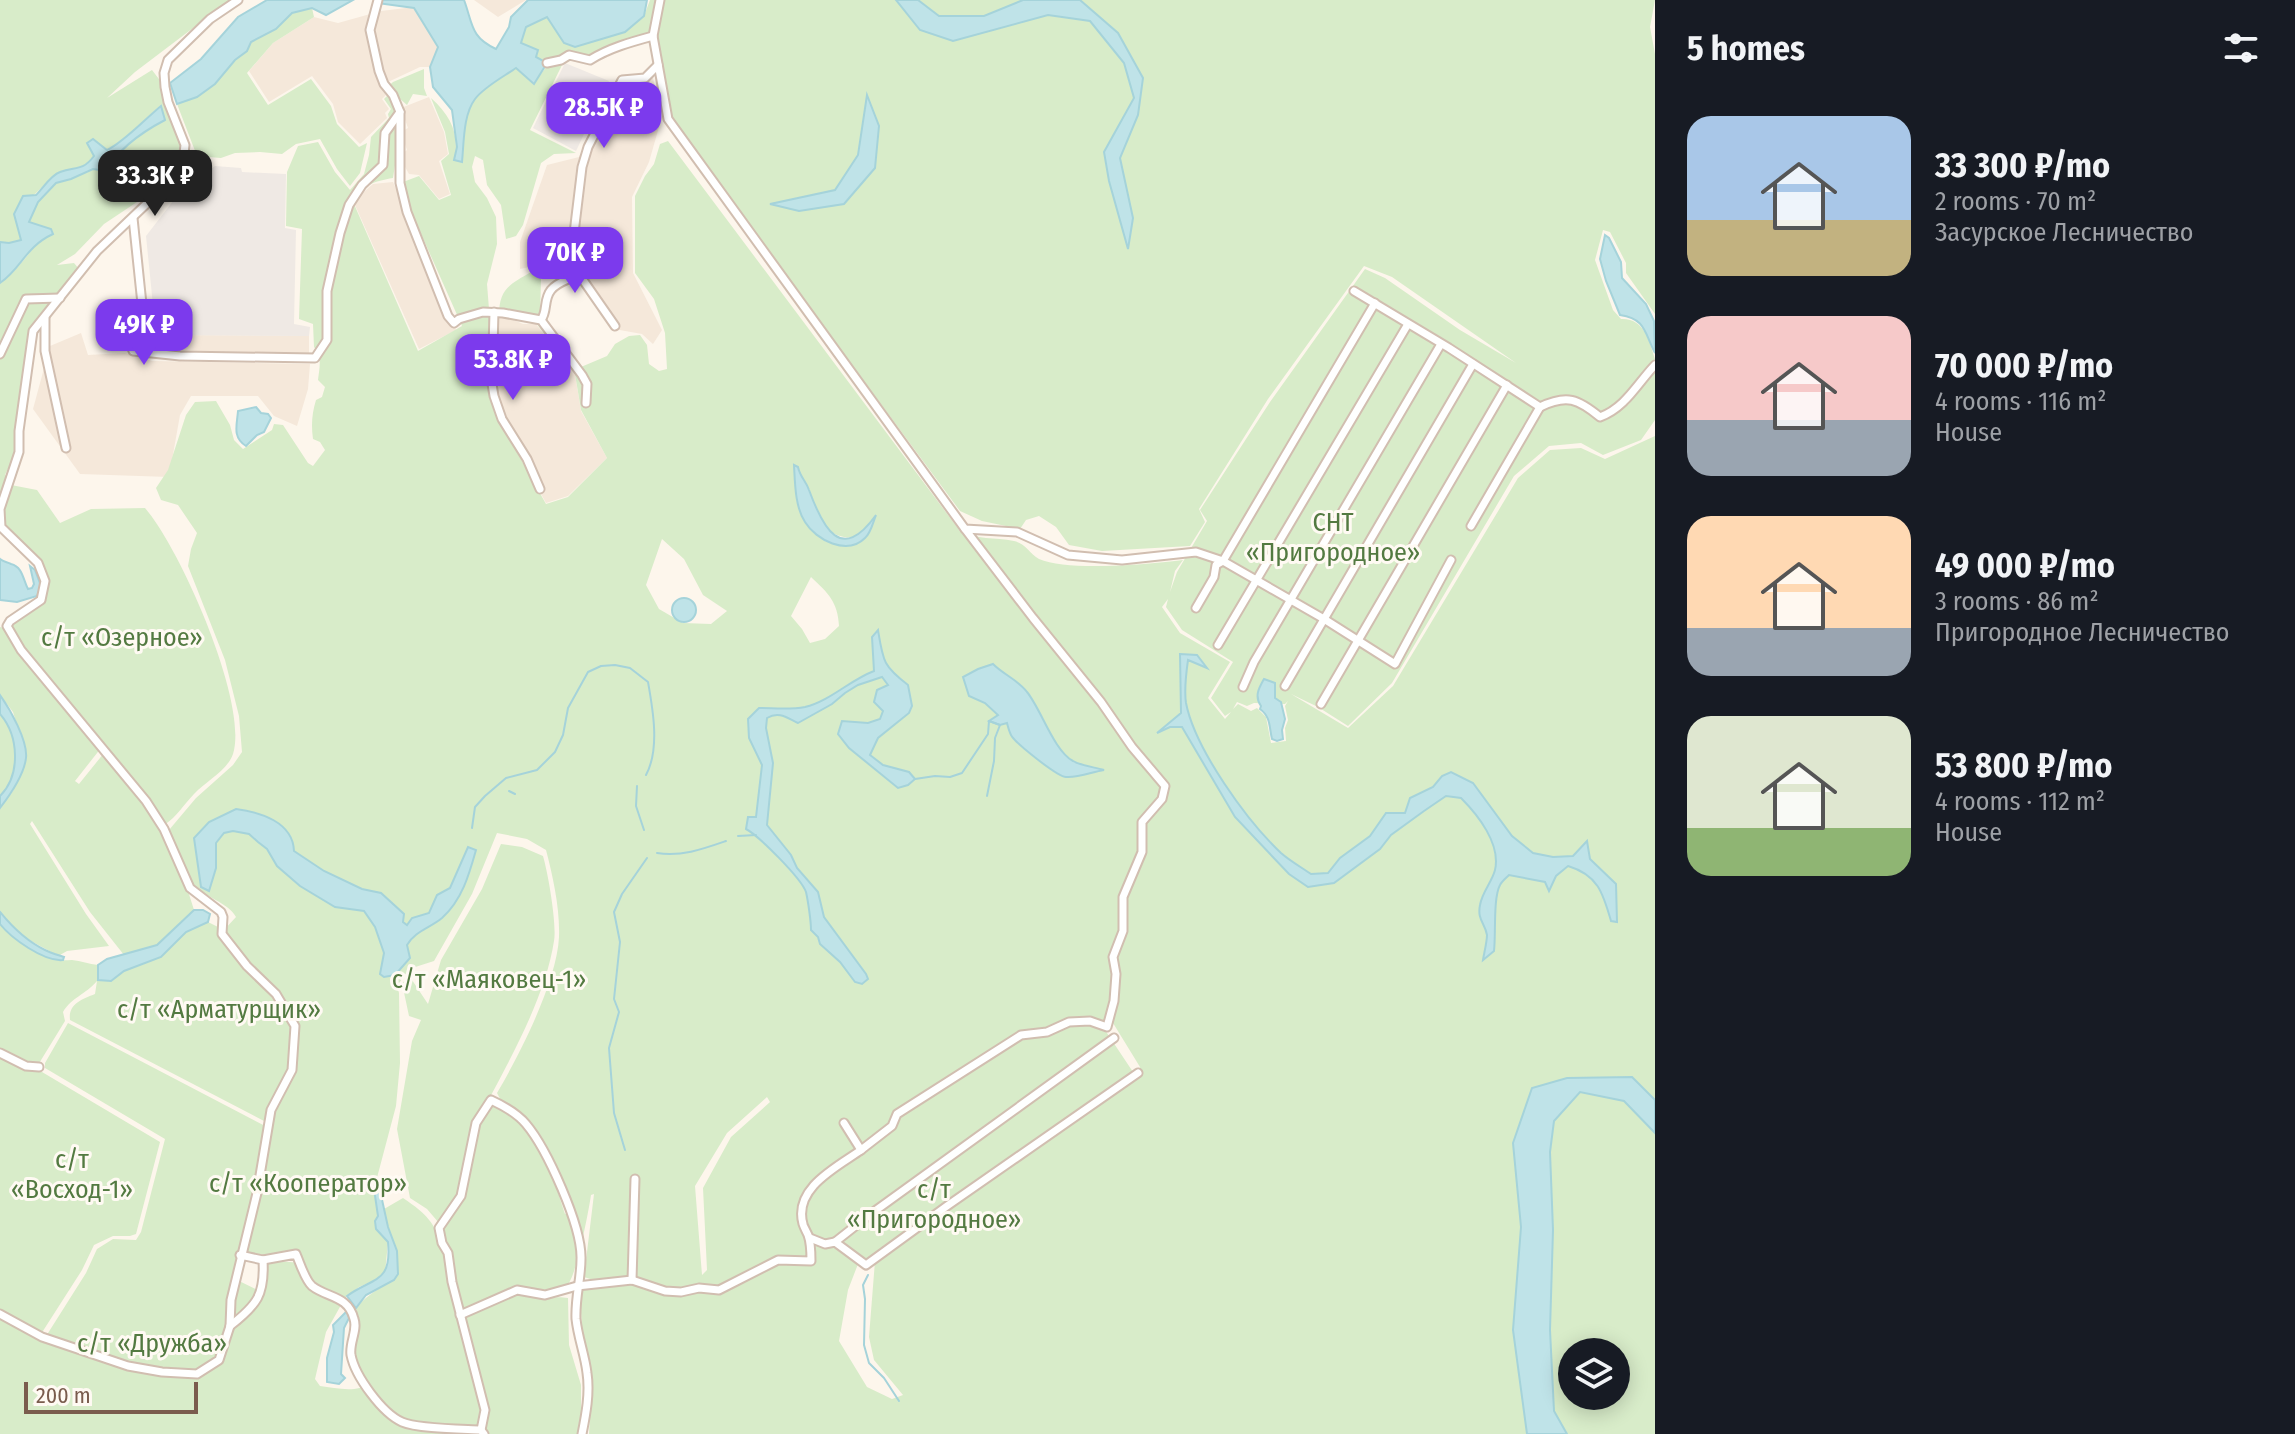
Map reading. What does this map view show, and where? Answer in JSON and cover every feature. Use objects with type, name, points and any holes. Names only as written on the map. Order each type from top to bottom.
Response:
[{"type":"street","points":[[0,1314],[42,1337],[128,1366],[197,1374],[219,1360],[230,1326],[231,1300],[257,1193],[271,1110],[292,1070],[295,1026],[276,994],[247,966],[222,934],[221,912],[190,888],[164,829],[146,801],[21,650],[7,626],[41,600],[45,581],[38,563],[1,527],[0,509],[19,452],[19,431],[33,331],[97,251],[182,170],[185,145],[165,87],[164,73],[168,60],[210,19],[238,0]]},
{"type":"street","points":[[378,0],[370,30],[379,71],[400,112],[402,196],[448,316],[454,323],[476,313],[494,312],[541,320],[587,384],[586,403]]},
{"type":"street","points":[[460,1315],[517,1290],[545,1295],[577,1286],[632,1280],[665,1291],[719,1290],[778,1260],[811,1261],[810,1238],[803,1224],[805,1195],[892,1126],[897,1114],[1021,1035],[1047,1032],[1069,1022],[1090,1021],[1107,1027],[1114,1001],[1116,974],[1113,957],[1123,931],[1123,897],[1142,852],[1142,822],[1162,799],[1165,786],[965,529],[668,119],[653,36],[660,0]]},
{"type":"street","points":[[547,63],[569,55],[590,60],[600,53],[653,36]]},
{"type":"street","points":[[615,326],[571,258],[582,167],[588,147],[622,80],[645,78],[658,65]]},
{"type":"street","points":[[133,218],[142,304],[127,334],[133,351],[180,356],[315,358],[327,340],[327,291],[349,205],[362,185],[383,165],[385,133],[400,112]]},
{"type":"street","points":[[541,320],[546,314],[545,301],[552,288],[579,273]]},
{"type":"street","points":[[1354,291],[1540,407]]},
{"type":"street","points":[[0,354],[26,299],[60,298]]},
{"type":"street","points":[[1196,608],[1214,577],[1216,565],[1223,561],[1375,303]]},
{"type":"street","points":[[494,312],[494,396],[502,419],[527,459],[540,489]]},
{"type":"street","points":[[45,318],[45,351],[66,448]]},
{"type":"street","points":[[1218,645],[1408,324]]},
{"type":"street","points":[[1243,687],[1254,662],[1441,344]]},
{"type":"street","points":[[1285,686],[1473,364]]},
{"type":"street","points":[[1471,526],[1540,407],[1556,399],[1581,401],[1600,417],[1608,415],[1627,400],[1655,365]]},
{"type":"street","points":[[1321,704],[1507,385]]},
{"type":"street","points":[[965,529],[1017,532],[1068,555],[1122,560],[1196,552],[1223,561],[1395,664],[1451,560]]},
{"type":"street","points":[[810,1238],[825,1244],[835,1242],[1114,1038]]},
{"type":"street","points":[[0,1053],[26,1066],[39,1067]]},
{"type":"street","points":[[835,1242],[866,1265],[1138,1073]]},
{"type":"street","points":[[240,1255],[263,1260],[296,1254],[311,1286],[346,1303],[355,1320],[350,1352],[355,1367],[381,1406],[402,1422],[483,1432],[485,1410],[452,1282],[448,1253],[439,1228],[461,1196],[476,1123],[491,1100],[507,1108],[526,1123],[551,1164],[576,1227],[582,1257],[577,1286],[578,1331],[587,1373],[588,1396],[582,1434]]},
{"type":"street","points":[[844,1123],[861,1150]]},
{"type":"street","points":[[632,1280],[635,1179]]},
{"type":"street","points":[[230,1326],[258,1298],[263,1286],[263,1260]]},
{"type":"shaded area","points":[[474,0],[526,0],[498,17]]},
{"type":"shaded area","points":[[414,7],[438,48],[430,67],[420,67],[388,82],[383,89],[386,95],[382,99],[389,109],[385,113],[387,118],[360,144],[338,122],[333,104],[312,76],[269,102],[249,71],[273,43],[314,17],[338,23],[381,11]]},
{"type":"shaded area","points":[[565,63],[609,81],[576,151],[533,128]]},
{"type":"shaded area","points":[[621,78],[653,78],[661,120],[649,162],[632,197],[633,273],[662,330],[653,344],[642,334],[614,329],[581,279],[539,278],[534,266],[520,269],[520,242],[547,165],[579,157],[608,96]]},
{"type":"shaded area","points":[[429,97],[444,132],[448,154],[439,161],[450,194],[439,199],[419,175],[409,174],[399,156],[407,150],[401,132],[408,128],[401,108]]},
{"type":"shaded area","points":[[215,166],[241,168],[242,172],[286,174],[285,228],[296,230],[294,324],[310,327],[309,336],[156,335],[146,236],[180,192]]},
{"type":"shaded area","points":[[393,182],[456,330],[419,349],[355,205],[357,198],[373,184]]},
{"type":"shaded area","points":[[507,317],[523,324],[536,324],[575,374],[581,411],[607,458],[568,496],[546,503],[496,413],[488,374],[497,318]]},
{"type":"shaded area","points":[[81,333],[88,355],[125,353],[152,361],[310,364],[308,389],[297,426],[274,416],[258,396],[191,396],[180,415],[169,477],[80,474],[33,409],[50,346]]},
{"type":"shaded area","points":[[179,335],[309,336],[309,354],[179,353]]},
{"type":"green space","points":[[0,0],[230,0],[135,72],[107,98],[152,70],[165,87],[185,145],[146,196],[104,224],[75,254],[57,265],[74,263],[79,269],[29,330],[16,429],[17,449],[5,475],[10,478],[0,500],[0,283],[51,229],[29,223],[38,202],[56,183],[110,164],[121,150],[148,129],[160,106],[107,150],[94,140],[88,144],[94,156],[89,162],[55,175],[14,214],[21,240],[0,242]]},
{"type":"green space","points":[[650,0],[658,0],[652,28],[646,35],[563,63],[530,130],[576,153],[554,154],[541,163],[523,225],[516,236],[506,239],[501,205],[487,185],[483,160],[475,156],[472,167],[475,182],[496,217],[497,244],[487,284],[489,309],[495,319],[488,374],[495,413],[546,504],[568,497],[607,458],[581,410],[575,374],[536,323],[499,316],[503,294],[531,272],[541,279],[540,318],[581,367],[607,356],[615,344],[629,336],[640,335],[647,345],[649,364],[659,371],[667,369],[665,333],[654,299],[635,273],[635,196],[654,164],[660,144],[668,141],[960,531],[973,536],[1018,542],[1039,559],[1052,563],[1110,566],[1183,560],[1175,571],[1170,592],[1177,572],[1207,521],[1200,510],[1270,402],[1365,269],[1385,278],[1460,330],[1516,363],[1392,277],[1364,266],[1268,399],[1199,509],[1205,522],[1190,546],[1102,551],[1069,545],[1056,527],[1039,516],[1026,520],[1020,529],[982,521],[960,511],[670,119],[655,36],[661,0],[1655,0],[1650,27],[1655,54],[1655,314],[1626,273],[1626,263],[1610,232],[1603,230],[1595,260],[1613,310],[1621,319],[1640,326],[1655,359],[1614,405],[1599,413],[1584,400],[1576,399],[1602,420],[1629,404],[1655,369],[1655,420],[1641,440],[1603,455],[1581,443],[1549,446],[1514,476],[1392,683],[1348,726],[1291,694],[1348,728],[1393,686],[1518,478],[1550,450],[1581,448],[1605,459],[1655,436],[1655,1100],[1632,1077],[1567,1078],[1513,1143],[1521,1227],[1513,1330],[1527,1434],[589,1434],[592,1381],[583,1341],[580,1298],[582,1288],[609,1285],[584,1277],[594,1194],[591,1195],[571,1280],[567,1285],[551,1289],[524,1288],[542,1299],[568,1298],[569,1345],[581,1385],[581,1434],[0,1434],[0,1317],[43,1341],[86,1273],[97,1249],[113,1239],[136,1240],[141,1232],[165,1139],[45,1068],[68,1023],[269,1128],[273,1110],[295,1071],[299,1031],[293,1033],[289,1069],[264,1121],[70,1020],[74,1006],[95,994],[97,981],[63,1012],[65,1021],[38,1065],[27,1064],[0,1049],[0,924],[17,940],[55,960],[98,965],[97,973],[111,981],[124,971],[161,957],[186,932],[208,922],[224,930],[236,917],[192,883],[181,865],[169,830],[242,752],[239,716],[225,660],[188,566],[197,533],[178,505],[161,500],[156,488],[168,470],[186,415],[195,402],[216,401],[230,425],[234,440],[243,449],[272,430],[274,424],[283,425],[313,466],[325,450],[312,434],[316,400],[322,397],[325,387],[318,380],[320,367],[314,347],[313,324],[299,319],[302,229],[286,226],[287,172],[298,146],[318,142],[335,172],[350,190],[364,174],[371,137],[389,118],[391,109],[384,99],[388,95],[385,89],[393,82],[424,69],[427,96],[413,94],[407,105],[399,98],[395,102],[398,130],[393,178],[369,185],[360,192],[354,204],[418,351],[462,326],[406,200],[403,182],[419,176],[439,200],[451,195],[441,161],[449,154],[445,132],[431,98],[444,111],[452,126],[456,141],[455,160],[461,162],[468,113],[479,94],[516,68],[534,83],[547,66],[521,43],[526,27],[547,17],[564,43],[575,47],[625,32],[644,16]],"holes":[[[794,466],[798,467],[820,519],[830,531],[844,537],[856,537],[864,532],[873,518],[865,538],[826,542]],[[662,539],[684,559],[703,595],[727,611],[711,624],[683,623],[659,609],[646,585]],[[811,577],[831,598],[837,610],[839,626],[825,639],[810,643],[791,616]],[[1168,599],[1166,607],[1182,630],[1233,662],[1211,698],[1225,716],[1231,712],[1225,719],[1208,698],[1230,662],[1180,633],[1162,607]],[[1288,701],[1285,706],[1288,720],[1286,741],[1271,743],[1266,717],[1257,708],[1251,711],[1238,704],[1233,709],[1237,702],[1247,706],[1254,703],[1285,704]],[[497,833],[527,839],[546,850],[558,915],[557,955],[536,1017],[497,1093],[539,1138],[556,1168],[573,1212],[565,1214],[544,1157],[525,1127],[488,1101],[536,1003],[550,961],[555,933],[552,898],[543,856],[522,847],[501,844],[482,889],[441,960],[428,1004],[410,977],[402,983],[409,1016],[421,1020],[412,1041],[397,1129],[410,1198],[427,1209],[439,1223],[459,1196],[442,1229],[449,1246],[444,1249],[429,1219],[403,1198],[384,1209],[397,1251],[398,1274],[356,1308],[359,1321],[354,1354],[370,1384],[352,1389],[320,1386],[315,1379],[326,1332],[341,1305],[359,1287],[385,1273],[388,1242],[382,1234],[374,1189],[396,1106],[400,1063],[397,986],[409,969],[434,961],[472,894]],[[1113,1023],[1140,1067],[1140,1077],[1092,1108],[1094,1100],[1133,1072],[1105,1030]],[[767,1097],[770,1102],[731,1137],[703,1188],[707,1270],[702,1275],[695,1186],[727,1133]],[[296,1249],[303,1263],[266,1263],[264,1293],[233,1278],[240,1252],[269,1255]],[[875,1261],[869,1337],[874,1360],[903,1395],[892,1399],[867,1387],[839,1341],[848,1290],[858,1264]]]},
{"type":"green space","points":[[312,8],[314,17],[273,43],[247,73],[268,105],[311,79],[331,106],[337,124],[359,147],[367,143],[360,173],[350,186],[320,139],[296,144],[282,154],[235,153],[221,158],[197,156],[177,104],[197,97],[215,84],[247,51],[251,42],[276,29],[292,13]]},
{"type":"green space","name":"с/т «Озерное»","points":[[11,485],[37,490],[60,523],[91,509],[145,508],[176,556],[192,590],[208,627],[231,700],[235,730],[233,754],[221,771],[164,825],[23,650],[10,626],[14,620],[41,605],[49,580],[42,563],[3,524],[2,514]]},
{"type":"green space","points":[[0,627],[101,748],[75,781],[79,784],[104,753],[144,802],[167,840],[194,910],[157,945],[124,955],[90,912],[32,821],[30,824],[109,946],[67,951],[60,955],[53,953],[20,935],[0,912],[0,808],[13,791],[27,757],[13,712],[0,695]]},
{"type":"green space","points":[[0,714],[11,733],[15,755],[12,777],[0,796]]},
{"type":"green space","name":"с/т «Восход-1»","points":[[0,1056],[25,1069],[42,1072],[160,1142],[136,1234],[113,1236],[94,1245],[82,1270],[41,1334],[0,1310]]},
{"type":"green space","points":[[1580,1092],[1624,1101],[1655,1133],[1655,1434],[1567,1434],[1554,1411],[1550,1330],[1553,1230],[1550,1152],[1554,1121]]},
{"type":"water","points":[[267,0],[353,0],[326,15],[312,8],[292,13],[276,29],[251,42],[247,51],[215,84],[197,97],[177,104],[170,83],[201,59],[238,17]]},
{"type":"water","points":[[378,0],[464,0],[477,35],[496,49],[509,27],[511,17],[528,0],[647,0],[644,16],[625,32],[575,47],[564,43],[547,17],[526,27],[521,43],[538,50],[536,57],[547,63],[534,84],[516,68],[488,86],[475,99],[466,121],[462,162],[454,160],[457,147],[452,110],[433,87],[430,67],[438,47],[414,8],[377,3]]},
{"type":"water","points":[[896,0],[918,0],[939,16],[984,16],[1023,0],[1080,0],[1118,33],[1143,78],[1138,115],[1120,158],[1133,218],[1128,249],[1104,152],[1134,98],[1124,63],[1090,21],[1048,15],[953,41],[920,30]]},
{"type":"water","points":[[867,95],[879,126],[875,168],[844,204],[799,211],[770,204],[835,190],[858,155]]},
{"type":"water","points":[[161,106],[165,120],[132,141],[106,171],[93,169],[56,183],[38,202],[29,222],[51,229],[53,234],[36,245],[0,283],[0,242],[21,240],[14,214],[23,196],[36,195],[57,174],[86,164],[94,156],[87,143],[93,139],[107,150]]},
{"type":"water","points":[[1605,235],[1621,262],[1622,278],[1646,304],[1654,321],[1655,353],[1640,323],[1620,315],[1600,259]]},
{"type":"water","points":[[256,407],[271,418],[264,432],[246,446],[237,435],[238,411]]},
{"type":"water","points":[[794,465],[808,487],[820,517],[835,535],[843,539],[853,537],[864,530],[876,515],[865,538],[850,546],[841,546],[824,540],[810,529],[797,502]]},
{"type":"water","points":[[0,559],[18,568],[28,589],[34,584],[30,566],[35,570],[41,586],[37,596],[17,602],[0,600]]},
{"type":"water","points":[[684,598],[693,601],[696,610],[693,619],[684,622],[675,619],[672,610],[675,601]]},
{"type":"water","points":[[878,630],[886,662],[893,673],[908,685],[912,706],[909,713],[878,738],[870,755],[883,765],[909,772],[915,779],[898,788],[849,748],[838,734],[842,721],[868,723],[880,719],[883,711],[874,702],[877,690],[888,685],[882,677],[858,685],[798,723],[783,716],[771,716],[767,718],[766,728],[773,763],[767,825],[818,892],[824,917],[866,974],[868,979],[862,984],[855,982],[811,930],[803,886],[769,848],[746,829],[748,817],[756,817],[762,765],[749,738],[748,719],[759,708],[793,708],[814,704],[874,671],[872,637]]},
{"type":"water","points":[[1180,654],[1197,655],[1207,668],[1188,660],[1185,693],[1191,721],[1211,762],[1238,804],[1268,839],[1284,856],[1311,874],[1328,873],[1340,858],[1370,836],[1386,813],[1405,813],[1410,798],[1433,787],[1442,776],[1451,772],[1473,783],[1512,836],[1533,853],[1553,857],[1573,856],[1587,841],[1590,859],[1616,884],[1617,922],[1611,921],[1598,886],[1578,870],[1568,866],[1556,876],[1549,891],[1545,882],[1509,875],[1498,891],[1494,951],[1483,960],[1487,935],[1479,910],[1495,870],[1495,850],[1481,821],[1468,805],[1461,798],[1446,796],[1391,835],[1380,849],[1334,883],[1308,887],[1289,874],[1235,817],[1182,727],[1170,727],[1157,733],[1181,713]]},
{"type":"water","points":[[993,664],[1027,692],[1066,756],[1080,764],[1104,770],[1075,777],[1062,776],[1020,745],[1011,735],[1007,723],[1000,725],[989,721],[998,715],[985,703],[969,696],[963,677]]},
{"type":"water","points":[[1264,679],[1275,683],[1275,698],[1281,702],[1285,719],[1283,739],[1277,741],[1272,739],[1268,719],[1260,709],[1258,695]]},
{"type":"water","points":[[0,695],[21,734],[26,758],[20,778],[0,808],[0,796],[12,777],[15,755],[11,733],[0,714]]},
{"type":"water","points":[[236,809],[274,820],[288,833],[294,851],[324,871],[362,889],[381,893],[404,914],[403,922],[407,925],[412,918],[429,913],[437,895],[450,888],[468,847],[476,850],[455,903],[442,918],[410,940],[407,945],[410,958],[395,975],[384,977],[380,974],[384,953],[375,927],[364,911],[335,907],[300,886],[277,866],[267,849],[249,834],[224,833],[216,843],[216,868],[209,891],[201,887],[194,838],[209,822]]},
{"type":"water","points":[[194,910],[210,914],[208,922],[186,932],[161,957],[124,971],[111,981],[98,980],[98,965],[107,959],[157,945]]},
{"type":"water","points":[[0,912],[26,938],[64,957],[63,960],[38,953],[12,936],[0,924]]},
{"type":"water","points":[[1632,1077],[1655,1100],[1655,1133],[1624,1101],[1580,1092],[1554,1121],[1550,1152],[1553,1230],[1550,1330],[1554,1411],[1567,1434],[1527,1434],[1513,1330],[1521,1227],[1513,1143],[1532,1088],[1567,1078]]},
{"type":"water","points":[[379,1186],[397,1251],[398,1274],[394,1280],[366,1295],[356,1308],[347,1296],[379,1278],[387,1265],[388,1242],[376,1229],[375,1221],[378,1216],[374,1189]]},
{"type":"water","points":[[347,1311],[349,1318],[344,1328],[341,1374],[345,1378],[339,1384],[327,1382],[327,1358],[333,1325]]},
{"type":"waterway","points":[[472,828],[475,807],[485,796],[506,778],[537,770],[555,752],[563,735],[568,708],[588,672],[601,666],[630,668],[648,682],[654,742],[646,775]]},
{"type":"waterway","points":[[915,779],[950,777],[962,773],[988,734],[989,721],[1000,725],[995,738],[987,796]]},
{"type":"waterway","points":[[637,786],[636,806],[644,830]]},
{"type":"waterway","points":[[509,791],[515,794]]},
{"type":"waterway","points":[[738,836],[756,835]]},
{"type":"waterway","points":[[657,853],[683,853],[726,841]]},
{"type":"waterway","points":[[625,1150],[614,1113],[609,1048],[619,1012],[614,999],[620,942],[614,912],[622,894],[647,858]]},
{"type":"waterway","points":[[868,1275],[863,1285],[864,1345],[869,1363],[884,1378],[899,1401]]},
{"type":"park label","name":"СНТ «Пригородное»","points":[[1333,537]]},
{"type":"park label","name":"с/т «Маяковец-1»","points":[[489,979]]},
{"type":"park label","name":"с/т «Арматурщик»","points":[[219,1009]]},
{"type":"park label","name":"с/т «Кооператор»","points":[[308,1183]]},
{"type":"park label","name":"с/т «Пригородное»","points":[[934,1204]]},
{"type":"park label","name":"с/т «Дружба»","points":[[152,1343]]}]
